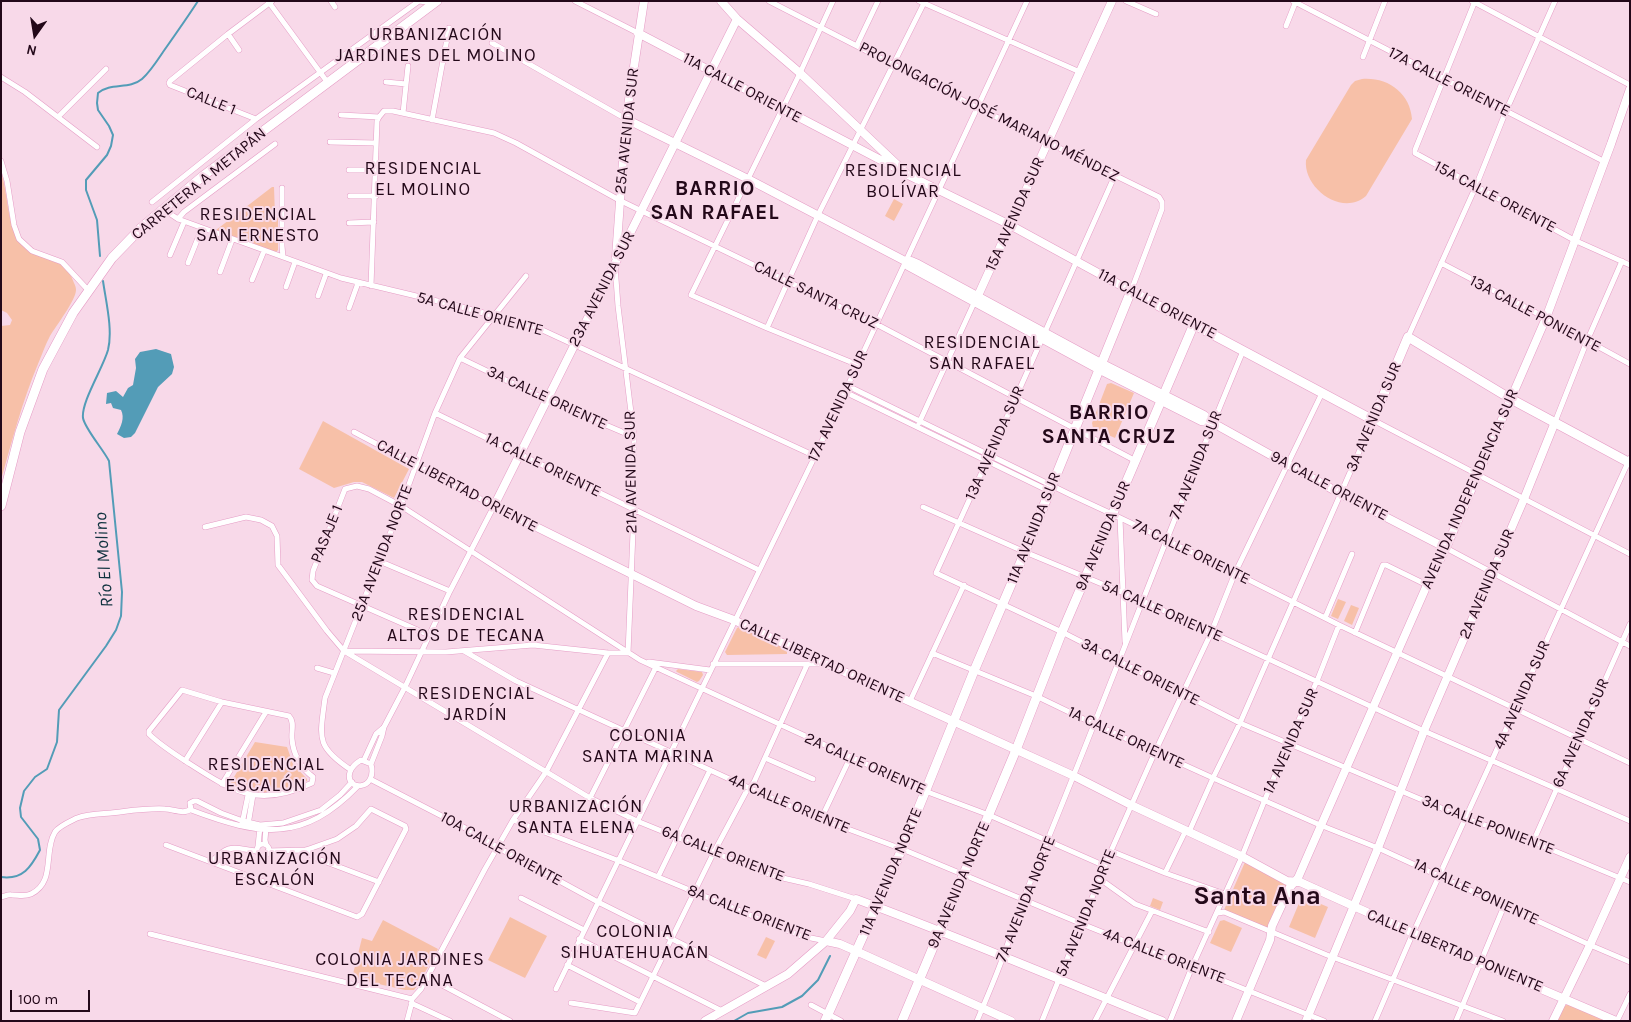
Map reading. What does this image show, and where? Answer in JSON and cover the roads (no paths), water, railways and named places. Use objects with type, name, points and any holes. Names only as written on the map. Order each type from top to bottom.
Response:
[{"type":"main road","name":"25A AVENIDA SUR","points":[[615,262],[626,119],[644,1]]},
{"type":"main road","points":[[721,1],[737,20],[800,72],[908,175]]},
{"type":"main road","name":"15A AVENIDA SUR","points":[[976,300],[1112,1]]},
{"type":"main road","name":"CARRETERA A METAPÁN","points":[[1,506],[20,432],[43,369],[62,331],[88,290],[112,258],[142,227],[203,176],[328,83],[429,2]]},
{"type":"main road","name":"23A AVENIDA SUR","points":[[494,506],[737,20]]},
{"type":"main road","name":"11A CALLE ORIENTE","points":[[638,33],[908,175],[1010,225],[1373,420]]},
{"type":"main road","name":"AVENIDA INDEPENDENCIA SUR","points":[[1236,1021],[1290,887],[1294,883],[1427,585],[1446,548],[1546,318],[1630,89]]},
{"type":"main road","name":"9A CALLE ORIENTE","points":[[626,119],[748,179],[905,261],[918,264],[976,300],[1162,398],[1201,421],[1212,423],[1341,494],[1446,548]]},
{"type":"main road","name":"11A AVENIDA SUR","points":[[953,721],[1051,488],[1131,290]]},
{"type":"main road","name":"9A AVENIDA SUR","points":[[1016,750],[1062,632],[1085,577],[1116,516],[1136,461],[1194,324]]},
{"type":"main road","points":[[1408,337],[1511,399],[1629,461]]},
{"type":"main road","name":"3A AVENIDA SUR","points":[[1373,420],[1408,337]]},
{"type":"main road","name":"2A AVENIDA SUR","points":[[1308,1018],[1424,731],[1524,499],[1555,422]]},
{"type":"main road","name":"CALLE LIBERTAD ORIENTE","points":[[494,506],[632,576],[696,606],[734,620],[1074,776],[1294,883]]},
{"type":"main road","name":"11A AVENIDA NORTE","points":[[826,1018],[902,849],[953,721]]},
{"type":"main road","name":"9A AVENIDA NORTE","points":[[902,1021],[1016,750]]},
{"type":"main road","points":[[1553,1021],[1630,857]]},
{"type":"main road","name":"CALLE LIBERTAD PONIENTE","points":[[1294,883],[1300,882],[1480,963],[1616,1021]]},
{"type":"main road","points":[[705,1021],[788,974],[826,941],[850,911],[856,899]]},
{"type":"main road","name":"6A CALLE ORIENTE","points":[[856,899],[1004,955],[1059,980],[1162,1021]]},
{"type":"main road","name":"8A CALLE ORIENTE","points":[[826,941],[840,944],[1011,1021]]},
{"type":"street","points":[[331,1],[336,7]]},
{"type":"street","points":[[152,202],[256,119],[419,1],[429,2]]},
{"type":"street","name":"11A CALLE ORIENTE","points":[[575,1],[638,33]]},
{"type":"street","name":"PROLONGACIÓN JOSÉ MARIANO MÉNDEZ","points":[[769,1],[978,108],[1156,195]]},
{"type":"street","points":[[833,1],[691,295],[858,365]]},
{"type":"street","points":[[857,45],[878,1]]},
{"type":"street","name":"17A AVENIDA SUR","points":[[556,989],[847,389],[1027,1]]},
{"type":"street","points":[[1126,1],[1156,14]]},
{"type":"street","points":[[1363,56],[1385,1]]},
{"type":"street","name":"3A AVENIDA SUR","points":[[1408,337],[1476,186],[1506,111],[1555,1]]},
{"type":"street","points":[[239,50],[228,34],[269,2],[328,83]]},
{"type":"street","points":[[767,328],[818,216],[861,131],[921,2],[1080,72]]},
{"type":"street","points":[[1286,26],[1295,2]]},
{"type":"street","name":"17A CALLE ORIENTE","points":[[1295,2],[1604,162]]},
{"type":"street","points":[[1443,79],[1474,2],[1630,85]]},
{"type":"street","points":[[432,120],[449,28]]},
{"type":"street","name":"CALLE 1","points":[[228,34],[170,81],[170,85],[256,119]]},
{"type":"street","name":"9A CALLE ORIENTE","points":[[492,43],[626,119]]},
{"type":"street","points":[[403,113],[408,66]]},
{"type":"street","points":[[58,117],[106,69]]},
{"type":"street","points":[[1,77],[25,92],[97,147]]},
{"type":"street","name":"15A CALLE ORIENTE","points":[[1443,79],[1415,150],[1416,153],[1574,240],[1630,265]]},
{"type":"street","points":[[386,82],[406,84]]},
{"type":"street","name":"CALLE SANTA CRUZ","points":[[379,116],[384,111],[403,113],[494,134],[516,143],[620,201],[876,324],[1136,461]]},
{"type":"street","points":[[341,115],[379,116],[376,143],[376,196],[371,286]]},
{"type":"street","points":[[237,135],[248,143]]},
{"type":"street","points":[[330,142],[376,143]]},
{"type":"street","points":[[178,219],[184,212],[275,144]]},
{"type":"street","points":[[1,161],[7,181],[14,225],[19,240],[32,251],[62,262],[88,290]]},
{"type":"street","points":[[349,170],[376,170]]},
{"type":"street","name":"13A AVENIDA SUR","points":[[936,573],[1115,175]]},
{"type":"street","points":[[282,188],[283,257]]},
{"type":"street","name":"11A AVENIDA SUR","points":[[1131,290],[1162,209],[1162,200],[1156,195]]},
{"type":"street","points":[[350,196],[376,196]]},
{"type":"street","name":"5A CALLE ORIENTE","points":[[163,210],[184,222],[326,274],[495,315],[538,328],[815,456]]},
{"type":"street","points":[[170,256],[184,222]]},
{"type":"street","points":[[349,223],[374,222]]},
{"type":"street","points":[[188,263],[202,228]]},
{"type":"street","points":[[220,272],[232,240]]},
{"type":"street","points":[[252,280],[264,251]]},
{"type":"street","name":"2A AVENIDA SUR","points":[[1555,422],[1587,341],[1622,261]]},
{"type":"street","points":[[286,287],[295,262]]},
{"type":"street","name":"21A AVENIDA SUR","points":[[615,262],[634,437],[634,508],[628,653]]},
{"type":"street","name":"13A CALLE PONIENTE","points":[[1440,263],[1630,364]]},
{"type":"street","points":[[318,296],[326,274]]},
{"type":"street","name":"25A AVENIDA NORTE","points":[[344,651],[435,413],[460,358],[526,276]]},
{"type":"street","points":[[349,308],[358,283]]},
{"type":"street","name":"15A AVENIDA SUR","points":[[918,424],[976,300]]},
{"type":"street","name":"7A AVENIDA SUR","points":[[1074,776],[1212,423],[1243,351]]},
{"type":"street","name":"3A CALLE ORIENTE","points":[[460,358],[547,400],[634,437]]},
{"type":"street","name":"7A CALLE ORIENTE","points":[[847,389],[1051,488],[1167,540],[1340,626],[1630,763]]},
{"type":"street","name":"5A AVENIDA NORTE","points":[[1042,1021],[1111,851],[1155,752],[1236,573],[1322,393]]},
{"type":"street","name":"1A CALLE ORIENTE","points":[[435,413],[759,570]]},
{"type":"street","points":[[1373,420],[1630,554]]},
{"type":"street","name":"3A AVENIDA SUR","points":[[1164,872],[1188,831],[1240,723],[1373,420]]},
{"type":"street","name":"CALLE LIBERTAD ORIENTE","points":[[354,432],[494,506]]},
{"type":"street","name":"4A AVENIDA SUR","points":[[1375,1021],[1439,875],[1629,461]]},
{"type":"street","name":"2A CALLE ORIENTE","points":[[346,489],[357,486],[369,489],[401,506],[640,660],[850,758],[1105,866]]},
{"type":"street","name":"PASAJE 1","points":[[346,489],[313,571],[312,580],[317,586],[362,605]]},
{"type":"street","points":[[189,805],[197,812],[245,824],[263,827],[294,827],[323,815],[345,800],[358,786],[364,785],[370,779],[373,770],[371,764],[384,728],[494,506]]},
{"type":"street","name":"5A CALLE ORIENTE","points":[[923,506],[1024,552],[1143,601],[1424,731],[1630,822]]},
{"type":"street","points":[[1116,516],[1125,644]]},
{"type":"street","name":"6A CALLE ORIENTE","points":[[205,528],[246,518],[260,520],[272,526],[277,536],[278,565],[344,651],[590,798],[637,822],[774,876],[809,884],[856,899]]},
{"type":"street","points":[[1446,548],[1630,646]]},
{"type":"street","points":[[1325,618],[1352,554]]},
{"type":"street","points":[[379,561],[450,592]]},
{"type":"street","points":[[1355,633],[1383,565],[1427,585]]},
{"type":"street","name":"3A CALLE ORIENTE","points":[[936,573],[1062,632],[1240,723],[1346,768]]},
{"type":"street","points":[[910,701],[964,586]]},
{"type":"street","points":[[362,605],[429,635]]},
{"type":"street","name":"6A AVENIDA SUR","points":[[1532,842],[1630,624]]},
{"type":"street","name":"1A AVENIDA SUR","points":[[1170,1021],[1192,967],[1218,913],[1288,743],[1340,626]]},
{"type":"street","points":[[351,770],[334,758],[325,748],[322,742],[321,727],[325,698],[344,651],[464,651],[533,645],[608,653],[628,653]]},
{"type":"street","name":"4A CALLE ORIENTE","points":[[464,651],[516,681],[822,820],[902,849],[1023,900],[1192,967],[1308,1018],[1324,1021]]},
{"type":"street","name":"1A CALLE ORIENTE","points":[[932,652],[1036,696],[1155,752],[1320,825]]},
{"type":"street","points":[[407,1021],[412,1001],[428,978],[497,847],[546,772],[608,653]]},
{"type":"street","points":[[640,660],[710,670]]},
{"type":"street","points":[[714,664],[827,664]]},
{"type":"street","points":[[570,1002],[634,1014],[696,892],[714,852],[754,782],[806,665]]},
{"type":"street","points":[[590,798],[656,667]]},
{"type":"street","points":[[317,668],[334,673]]},
{"type":"street","points":[[182,690],[222,702],[292,718],[292,740],[297,757],[304,770],[313,777],[312,783],[292,792],[250,795],[222,784],[185,761],[149,734],[149,731],[182,690]]},
{"type":"street","points":[[185,761],[222,702]]},
{"type":"street","points":[[222,784],[266,712]]},
{"type":"street","points":[[358,786],[352,782],[349,775],[351,770],[358,762],[364,760],[376,734],[384,728]]},
{"type":"street","points":[[765,758],[813,779]]},
{"type":"street","points":[[822,820],[850,758]]},
{"type":"street","points":[[364,760],[371,764]]},
{"type":"street","name":"3A CALLE PONIENTE","points":[[1346,768],[1465,818],[1532,842],[1630,882]]},
{"type":"street","points":[[658,877],[710,770]]},
{"type":"street","name":"7A AVENIDA NORTE","points":[[977,1021],[1004,955],[1023,900],[1074,776]]},
{"type":"street","name":"10A CALLE ORIENTE","points":[[370,779],[471,831],[598,902],[766,986]]},
{"type":"street","points":[[263,827],[283,823],[321,810],[340,795],[352,782]]},
{"type":"street","points":[[245,824],[250,795]]},
{"type":"street","points":[[1,897],[11,894],[30,895],[41,886],[47,874],[49,849],[55,833],[76,818],[144,809],[167,809],[185,812],[194,801],[245,824]]},
{"type":"street","points":[[197,812],[200,808],[200,803]]},
{"type":"street","points":[[166,845],[211,862],[360,916],[406,829],[405,826],[371,809],[356,826],[337,839],[306,850],[267,848],[262,844],[257,849],[230,848],[224,850],[211,862]]},
{"type":"street","name":"8A CALLE ORIENTE","points":[[513,820],[617,860],[801,936],[826,941]]},
{"type":"street","name":"1A CALLE PONIENTE","points":[[1320,825],[1378,848],[1630,962]]},
{"type":"street","points":[[263,827],[267,848],[266,855],[261,856],[257,849],[263,827]]},
{"type":"street","points":[[306,850],[313,857],[379,882]]},
{"type":"street","points":[[1111,851],[1225,894]]},
{"type":"street","points":[[1100,879],[1131,902],[1209,932]]},
{"type":"street","points":[[521,898],[584,930]]},
{"type":"street","points":[[1456,1021],[1504,906]]},
{"type":"street","points":[[1095,1021],[1152,911]]},
{"type":"street","points":[[1218,913],[1224,912],[1271,932],[1503,1021]]},
{"type":"street","points":[[150,934],[412,1001],[450,1021]]},
{"type":"street","points":[[580,939],[722,1011]]},
{"type":"street","points":[[567,965],[640,1002]]},
{"type":"street","points":[[428,978],[510,1021]]},
{"type":"street","points":[[1616,1021],[1630,994]]},
{"type":"street","points":[[811,1005],[826,1018],[841,1021]]},
{"type":"water","points":[[156,349],[171,354],[174,367],[172,374],[158,387],[135,433],[131,437],[124,438],[117,434],[123,416],[121,410],[113,408],[111,403],[106,404],[107,393],[116,391],[123,397],[128,388],[133,385],[136,368],[135,359],[140,352]]},
{"type":"waterway","name":"Río El Molino","points":[[100,256],[97,220],[86,190],[86,180],[107,155],[113,135],[98,110],[98,93],[142,79],[198,1]]},
{"type":"waterway","name":"Río El Molino","points":[[1,877],[21,874],[30,867],[40,850],[38,839],[21,817],[20,808],[24,791],[35,777],[47,769],[57,742],[59,710],[106,646],[116,630],[121,616],[122,592],[109,461],[87,428],[83,418],[85,403],[108,350],[110,334],[103,281]]},
{"type":"waterway","points":[[734,1021],[748,1013],[782,1007],[802,996],[818,980],[830,956]]},
{"type":"district","name":"URBANIZACIÓN JARDINES DEL MOLINO","points":[[436,45]]},
{"type":"district","name":"RESIDENCIAL EL MOLINO","points":[[423,179]]},
{"type":"district","name":"RESIDENCIAL BOLÍVAR","points":[[903,181]]},
{"type":"district","name":"BARRIO SAN RAFAEL","points":[[715,201]]},
{"type":"district","name":"RESIDENCIAL SAN ERNESTO","points":[[258,225]]},
{"type":"district","name":"RESIDENCIAL SAN RAFAEL","points":[[982,353]]},
{"type":"district","name":"BARRIO SANTA CRUZ","points":[[1109,425]]},
{"type":"district","name":"RESIDENCIAL ALTOS DE TECANA","points":[[466,625]]},
{"type":"district","name":"RESIDENCIAL JARDÍN","points":[[476,704]]},
{"type":"district","name":"COLONIA SANTA MARINA","points":[[648,746]]},
{"type":"district","name":"RESIDENCIAL ESCALÓN","points":[[266,775]]},
{"type":"district","name":"URBANIZACIÓN SANTA ELENA","points":[[576,818]]},
{"type":"district","name":"URBANIZACIÓN ESCALÓN","points":[[275,870]]},
{"type":"district","name":"Santa Ana","points":[[1257,897]]},
{"type":"district","name":"COLONIA SIHUATEHUACÁN","points":[[635,942]]},
{"type":"district","name":"COLONIA JARDINES DEL TECANA","points":[[400,970]]}]
